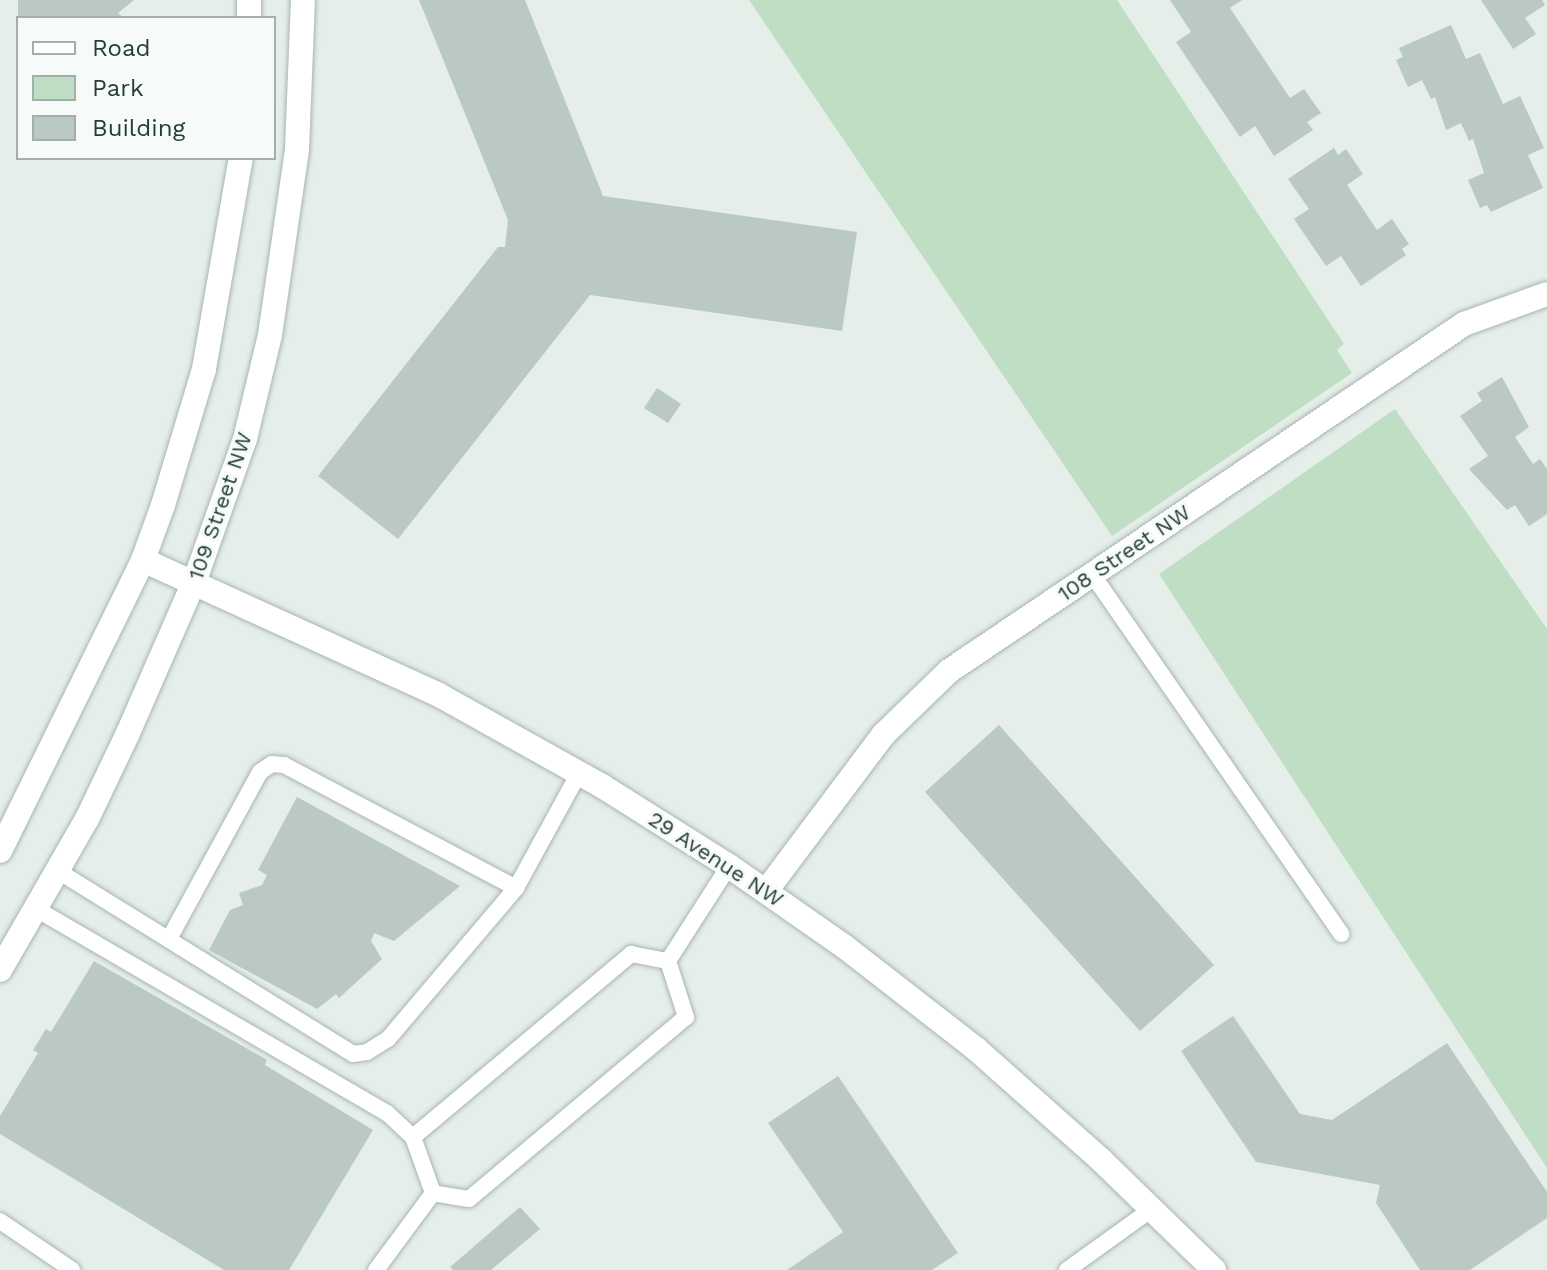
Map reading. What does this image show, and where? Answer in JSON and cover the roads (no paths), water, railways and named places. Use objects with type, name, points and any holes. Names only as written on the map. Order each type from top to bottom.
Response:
[{"type":"street","name":"109 Street NW","points":[[0,970],[38,910],[122,747],[195,580],[245,439],[270,335],[297,149],[303,0]]},
{"type":"street","points":[[0,851],[143,560],[204,369],[241,160]]},
{"type":"street","name":"108 Street NW","points":[[766,891],[861,762],[926,690],[1092,574],[1464,324],[1547,294]]},
{"type":"street","name":"29 Avenue NW","points":[[143,560],[195,580],[439,695],[579,773],[729,866],[976,1049],[1152,1209],[1214,1270]]},
{"type":"lane","points":[[1092,574],[1341,934]]},
{"type":"lane","points":[[169,939],[260,772],[272,764],[284,765],[516,888]]},
{"type":"lane","points":[[58,871],[353,1054],[367,1052],[388,1039],[516,888],[579,773]]},
{"type":"lane","points":[[668,961],[729,866]]},
{"type":"lane","points":[[38,910],[387,1113],[413,1137],[433,1193]]},
{"type":"lane","points":[[413,1137],[631,954],[668,961]]},
{"type":"lane","points":[[433,1193],[469,1199],[686,1017],[668,961]]},
{"type":"lane","points":[[376,1270],[433,1193]]},
{"type":"lane","points":[[1067,1270],[1152,1209]]},
{"type":"lane","points":[[0,1221],[72,1270]]}]
